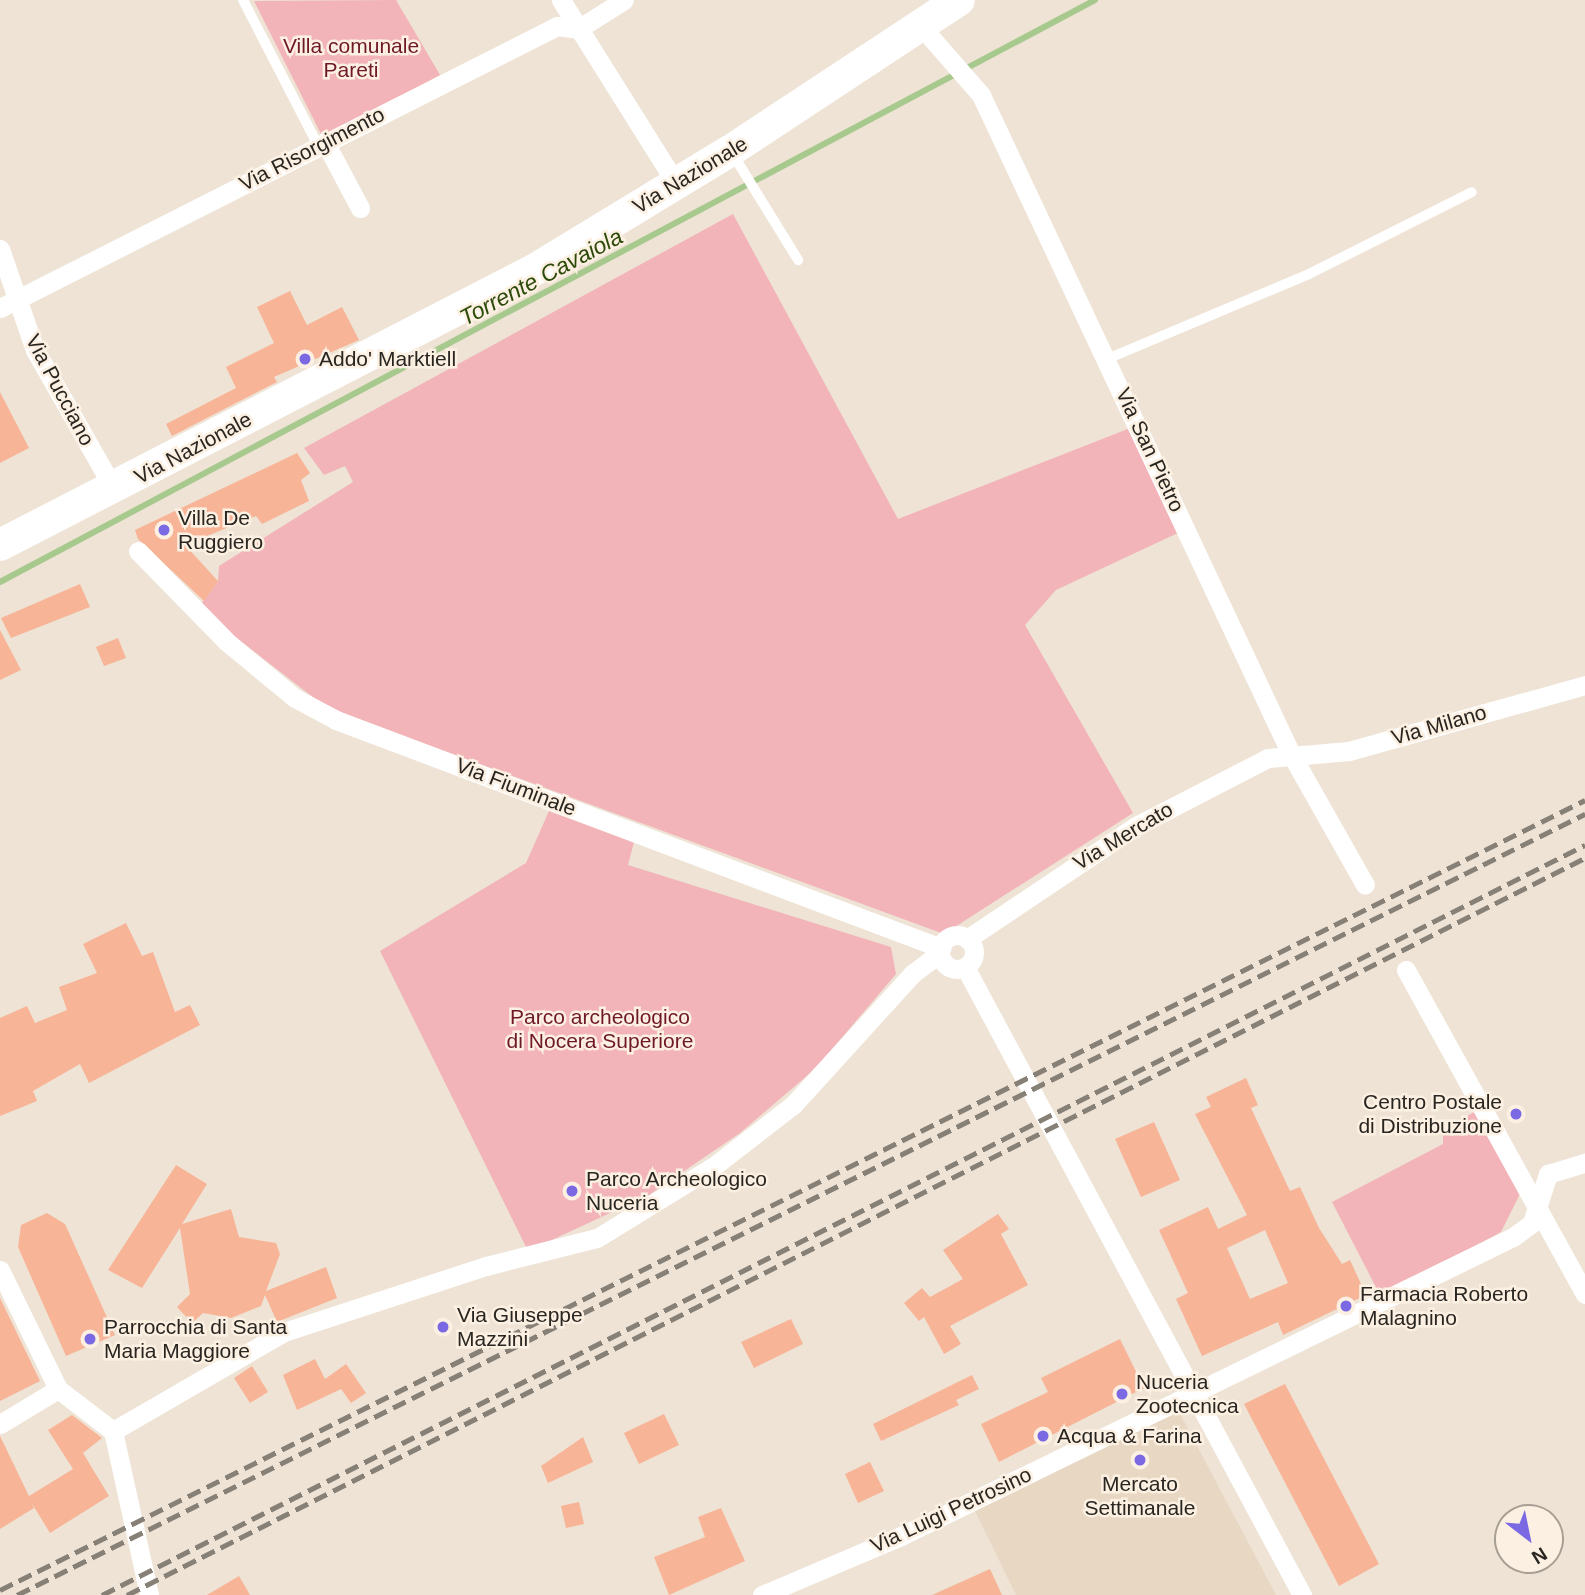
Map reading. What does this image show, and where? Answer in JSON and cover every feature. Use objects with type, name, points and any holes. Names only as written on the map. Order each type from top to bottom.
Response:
[{"type":"main road","name":"Via Nazionale","points":[[0,545],[114,489],[534,270],[676,183],[736,160],[920,25],[959,0]]},
{"type":"street","points":[[561,0],[676,183]]},
{"type":"street","name":"Via Risorgimento","points":[[9,304],[557,26],[578,29],[624,0]]},
{"type":"street","name":"Via San Pietro","points":[[920,25],[981,95],[1291,754],[1365,886]]},
{"type":"street","points":[[322,144],[360,208]]},
{"type":"street","name":"Via Pucciano","points":[[0,249],[9,304],[114,489]]},
{"type":"street","name":"Via Fiuminale","points":[[138,551],[228,642],[295,698],[336,720],[941,951]]},
{"type":"street","name":"Via Milano","points":[[1291,754],[1349,751],[1585,685]]},
{"type":"street","name":"Via Mercato","points":[[967,939],[1184,799],[1291,754]]},
{"type":"street","points":[[113,1430],[284,1332],[486,1266],[597,1238],[714,1166],[793,1105],[912,974],[941,951],[951,936],[967,939],[974,953],[965,967]]},
{"type":"street","points":[[941,951],[949,967],[965,967]]},
{"type":"street","points":[[965,967],[1061,1156],[1302,1595]]},
{"type":"street","points":[[1406,970],[1539,1203],[1585,1294]]},
{"type":"street","name":"Via Luigi Petrosino","points":[[762,1595],[901,1536],[1513,1237],[1532,1223],[1548,1174],[1585,1163]]},
{"type":"street","points":[[0,1270],[58,1389],[113,1430],[149,1595]]},
{"type":"street","points":[[0,1424],[58,1389]]},
{"type":"lane","points":[[243,0],[322,144]]},
{"type":"lane","points":[[736,160],[798,260]]},
{"type":"lane","points":[[1107,359],[1309,274],[1472,192]]},
{"type":"shaded area","name":"Mercato Settimanale","points":[[1179,1412],[1276,1595],[1016,1595],[974,1509]]},
{"type":"green space","name":"Villa comunale Pareti","points":[[396,0],[440,75],[325,142],[254,1]]},
{"type":"green space","points":[[733,214],[898,519],[1138,425],[1180,532],[1056,590],[1025,625],[1133,813],[944,934],[327,708],[198,608],[218,581],[219,566],[353,482],[345,466],[324,475],[304,448]]},
{"type":"green space","name":"Parco archeologico di Nocera Superiore","points":[[549,811],[634,842],[628,865],[891,947],[896,974],[816,1068],[740,1133],[649,1195],[528,1251],[380,951],[526,863]]},
{"type":"green space","points":[[1476,1111],[1520,1194],[1501,1232],[1381,1297],[1332,1202],[1443,1144],[1443,1130]]},
{"type":"building","points":[[290,291],[307,325],[342,307],[359,340],[274,377],[277,382],[172,436],[166,424],[236,388],[226,367],[274,343],[257,307]]},
{"type":"building","points":[[0,392],[29,448],[0,463]]},
{"type":"building","name":"Villa De Ruggiero","points":[[297,453],[310,473],[301,480],[309,501],[262,524],[256,516],[185,545],[218,581],[204,601],[138,539],[135,530]]},
{"type":"building","points":[[80,584],[90,607],[11,638],[1,618]]},
{"type":"building","points":[[0,630],[21,670],[0,680]]},
{"type":"building","points":[[118,638],[126,658],[104,666],[96,647]]},
{"type":"building","points":[[126,923],[142,956],[153,952],[175,1012],[190,1005],[200,1025],[89,1083],[80,1064],[33,1091],[37,1101],[0,1116],[0,1018],[27,1006],[35,1023],[67,1010],[59,987],[97,973],[83,944]]},
{"type":"building","points":[[1246,1078],[1258,1105],[1251,1108],[1290,1191],[1300,1187],[1319,1228],[1342,1264],[1350,1260],[1366,1295],[1283,1335],[1278,1322],[1202,1356],[1176,1299],[1188,1293],[1159,1230],[1208,1207],[1218,1229],[1247,1215],[1195,1114],[1211,1107],[1206,1097]],"holes":[[[1265,1230],[1288,1283],[1250,1299],[1227,1248]]]},
{"type":"building","points":[[1154,1122],[1180,1180],[1141,1197],[1115,1139]]},
{"type":"building","points":[[176,1165],[207,1184],[182,1224],[231,1209],[239,1237],[276,1243],[280,1254],[266,1291],[326,1267],[337,1298],[277,1322],[265,1295],[261,1306],[231,1318],[203,1313],[192,1323],[177,1307],[190,1294],[180,1228],[142,1288],[108,1270]]},
{"type":"building","points":[[47,1213],[65,1224],[115,1335],[66,1356],[18,1247],[21,1225]]},
{"type":"building","points":[[998,1214],[1009,1229],[1001,1234],[1028,1285],[950,1326],[961,1344],[944,1354],[924,1317],[919,1321],[904,1303],[922,1288],[930,1297],[963,1279],[943,1250]]},
{"type":"building","points":[[0,1298],[40,1381],[0,1401]]},
{"type":"building","points":[[791,1319],[803,1344],[754,1368],[741,1342]]},
{"type":"building","points":[[1120,1339],[1144,1388],[999,1462],[981,1424],[1048,1392],[1041,1378]]},
{"type":"building","points":[[315,1359],[325,1379],[346,1364],[366,1393],[351,1403],[341,1389],[297,1410],[283,1375]]},
{"type":"building","points":[[252,1366],[268,1392],[250,1403],[234,1378]]},
{"type":"building","points":[[972,1375],[979,1389],[956,1400],[959,1405],[881,1441],[873,1424]]},
{"type":"building","points":[[1285,1384],[1379,1564],[1339,1586],[1244,1404]]},
{"type":"building","points":[[664,1414],[679,1445],[639,1464],[624,1433]]},
{"type":"building","points":[[72,1415],[102,1438],[83,1453],[109,1496],[50,1533],[31,1502],[34,1508],[0,1529],[0,1436],[29,1496],[73,1469],[48,1430]]},
{"type":"building","points":[[583,1437],[593,1462],[548,1483],[541,1466]]},
{"type":"building","points":[[870,1462],[884,1491],[858,1503],[845,1474]]},
{"type":"building","points":[[579,1502],[584,1524],[566,1528],[561,1506]]},
{"type":"building","points":[[721,1508],[745,1561],[669,1595],[654,1557],[705,1537],[698,1517]]},
{"type":"building","points":[[990,1569],[1002,1595],[932,1595]]},
{"type":"building","points":[[239,1576],[250,1595],[207,1595]]},
{"type":"waterway","name":"Torrente Cavaiola","points":[[0,582],[1095,0]]},
{"type":"railway","points":[[0,1590],[1585,800]]},
{"type":"railway","points":[[17,1595],[1585,814]]},
{"type":"railway","points":[[102,1595],[1585,845]]},
{"type":"railway","points":[[127,1595],[1585,858]]},
{"type":"place","name":"Addo' Marktiell","points":[[305,359]]},
{"type":"place","name":"Villa De Ruggiero","points":[[164,530]]},
{"type":"place","name":"Centro Postale di Distribuzione","points":[[1516,1114]]},
{"type":"place","name":"Parco Archeologico Nuceria","points":[[572,1191]]},
{"type":"place","name":"Farmacia Roberto Malagnino","points":[[1346,1306]]},
{"type":"place","name":"Via Giuseppe Mazzini","points":[[443,1327]]},
{"type":"place","name":"Parrocchia di Santa Maria Maggiore","points":[[90,1339]]},
{"type":"place","name":"Nuceria Zootecnica","points":[[1122,1394]]},
{"type":"place","name":"Acqua & Farina","points":[[1043,1436]]},
{"type":"place","name":"Mercato Settimanale","points":[[1140,1460]]}]
